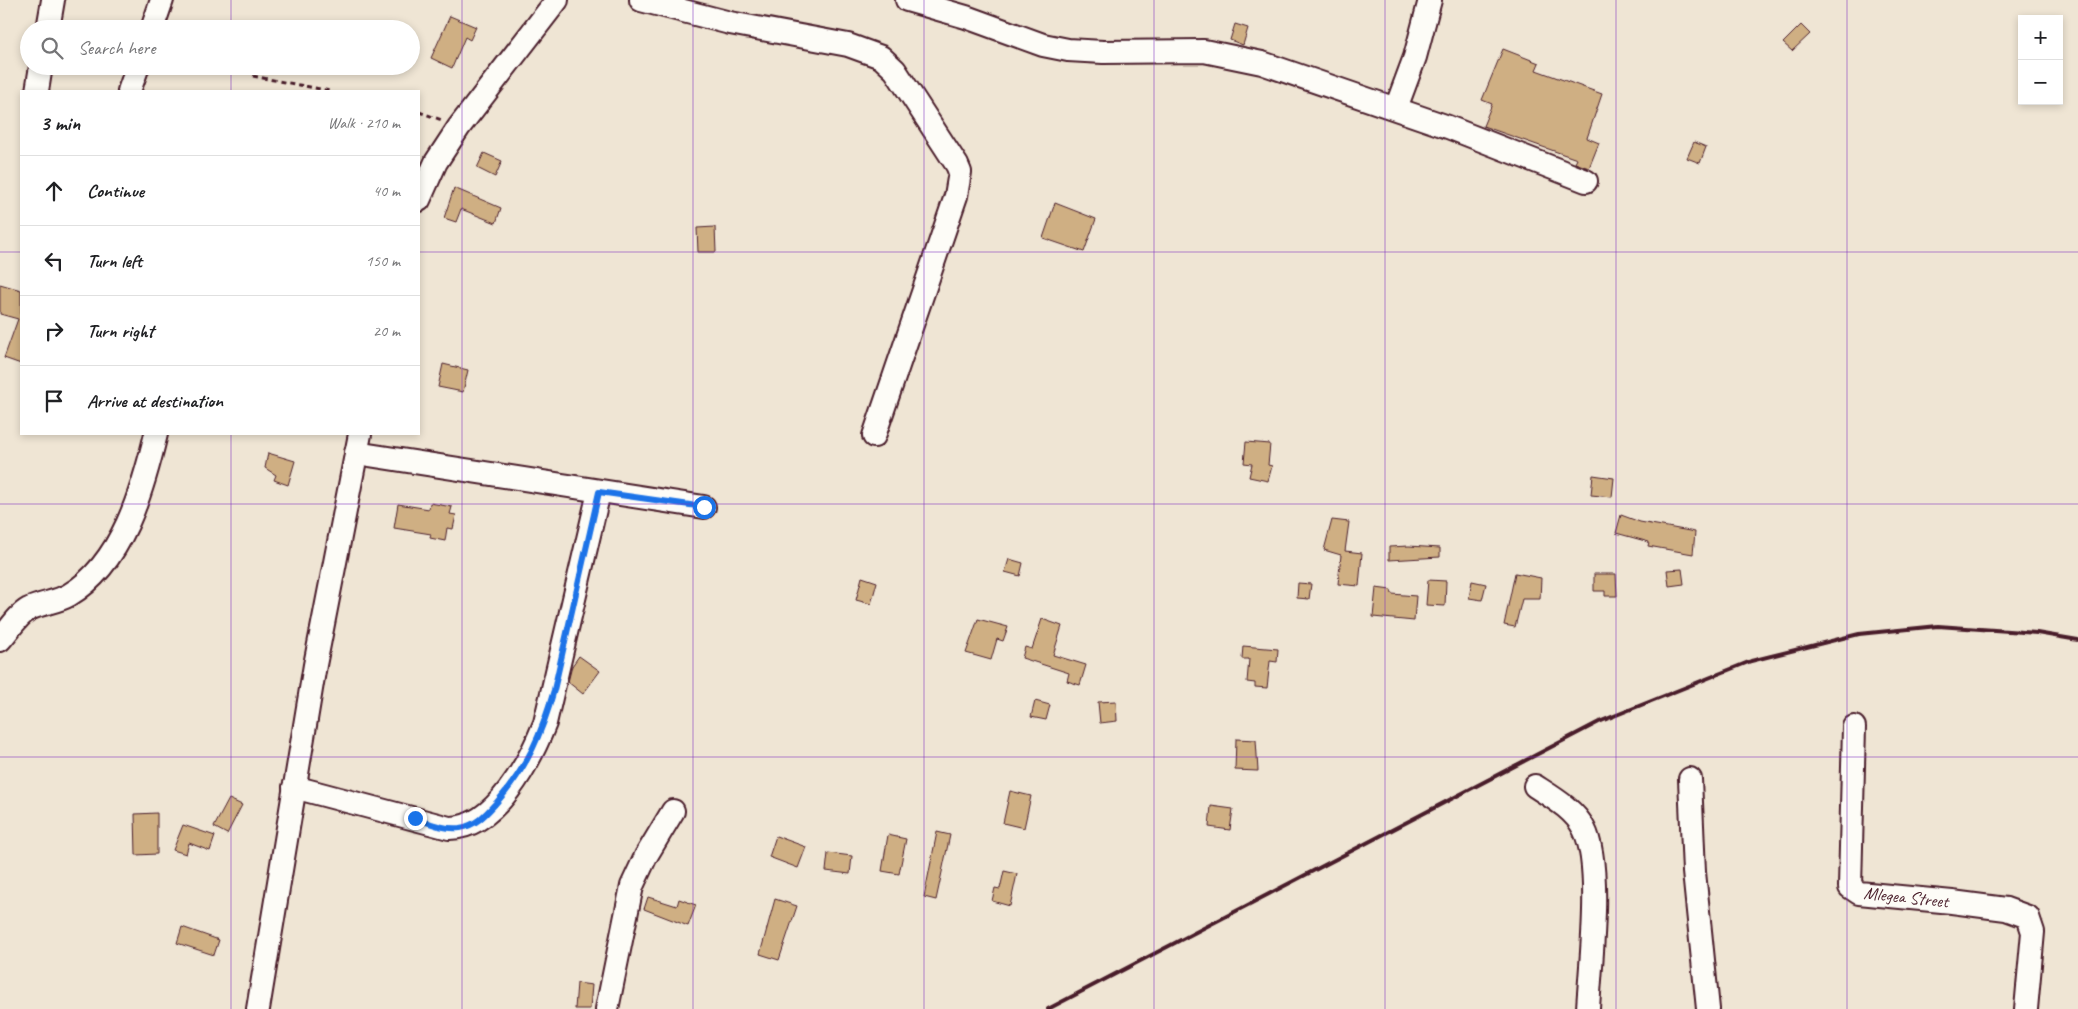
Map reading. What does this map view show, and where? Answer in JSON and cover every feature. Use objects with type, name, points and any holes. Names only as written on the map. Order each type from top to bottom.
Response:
[{"type":"street","points":[[50,20],[53,0]]},
{"type":"street","points":[[155,20],[162,0]]},
{"type":"street","points":[[420,195],[427,160],[490,86],[557,0]]},
{"type":"street","points":[[642,0],[730,23],[848,45],[881,57],[895,70],[957,164],[960,178],[956,196],[874,436]]},
{"type":"street","points":[[907,0],[966,17],[1043,45],[1068,50],[1103,52],[1189,51],[1225,54],[1262,63],[1396,108],[1586,182]]},
{"type":"street","points":[[1396,108],[1415,57],[1430,0]]},
{"type":"street","points":[[37,90],[40,75]]},
{"type":"street","points":[[129,90],[135,75]]},
{"type":"street","points":[[0,640],[27,610],[69,595],[99,568],[116,545],[130,520],[156,435]]},
{"type":"street","points":[[258,1009],[276,910],[294,787],[358,443],[599,492],[704,507]]},
{"type":"street","points":[[294,787],[449,828],[459,828],[482,818],[513,784],[530,758],[545,723],[599,492]]},
{"type":"street","name":"Mlegea Street","points":[[1854,727],[1848,873],[1850,887],[1855,892],[1867,895],[1952,902],[2015,911],[2024,915],[2030,920],[2033,932],[2026,1009]]},
{"type":"street","points":[[1690,779],[1694,872],[1708,1009]]},
{"type":"street","points":[[1535,786],[1572,813],[1585,829],[1591,848],[1593,914],[1588,1009]]},
{"type":"street","points":[[607,1009],[632,886],[646,856],[673,811]]},
{"type":"path","points":[[253,76],[325,90]]},
{"type":"building","points":[[450,16],[476,27],[470,40],[465,37],[452,68],[431,58]]},
{"type":"building","points":[[1235,24],[1248,28],[1243,45],[1230,40]]},
{"type":"building","points":[[1801,25],[1810,34],[1792,51],[1783,43]]},
{"type":"building","points":[[1503,49],[1539,63],[1536,70],[1602,94],[1587,138],[1599,143],[1589,168],[1575,163],[1577,159],[1483,126],[1492,104],[1482,100]]},
{"type":"building","points":[[1694,142],[1706,147],[1700,163],[1687,158]]},
{"type":"building","points":[[484,153],[502,161],[495,177],[477,168]]},
{"type":"building","points":[[454,188],[501,208],[496,223],[461,209],[456,222],[444,218]]},
{"type":"building","points":[[1055,203],[1096,219],[1084,252],[1043,238]]},
{"type":"building","points":[[715,227],[716,252],[698,252],[697,228]]},
{"type":"building","points":[[0,284],[20,290],[20,364],[4,358],[18,319],[0,314]]},
{"type":"building","points":[[443,364],[468,370],[463,392],[438,387]]},
{"type":"building","points":[[1246,442],[1270,444],[1268,465],[1272,466],[1268,481],[1249,477],[1252,464],[1244,463]]},
{"type":"building","points":[[268,453],[295,461],[288,485],[274,480],[276,475],[265,468]]},
{"type":"building","points":[[1593,475],[1614,478],[1612,497],[1591,495]]},
{"type":"building","points":[[430,503],[452,507],[450,514],[456,515],[453,529],[447,528],[445,541],[430,538],[431,534],[394,528],[398,504],[429,509]]},
{"type":"building","points":[[1621,515],[1640,522],[1695,532],[1693,554],[1648,546],[1649,542],[1616,533]]},
{"type":"building","points":[[1332,520],[1349,522],[1345,551],[1362,553],[1359,586],[1338,584],[1341,555],[1324,550]]},
{"type":"building","points":[[1389,547],[1440,548],[1440,557],[1389,560]]},
{"type":"building","points":[[1009,559],[1023,563],[1020,576],[1005,572]]},
{"type":"building","points":[[1682,569],[1684,584],[1669,586],[1667,570]]},
{"type":"building","points":[[1515,573],[1541,578],[1540,599],[1522,599],[1515,627],[1504,625]]},
{"type":"building","points":[[1594,574],[1616,574],[1617,596],[1605,596],[1605,591],[1594,591]]},
{"type":"building","points":[[862,577],[877,582],[871,604],[856,600]]},
{"type":"building","points":[[1428,580],[1446,581],[1445,606],[1426,605]]},
{"type":"building","points":[[1472,581],[1486,584],[1482,600],[1469,598]]},
{"type":"building","points":[[1298,583],[1311,584],[1309,599],[1297,598]]},
{"type":"building","points":[[1376,588],[1391,590],[1392,594],[1416,596],[1414,621],[1373,617]]},
{"type":"building","points":[[978,619],[1008,627],[1003,641],[997,639],[991,660],[966,653]]},
{"type":"building","points":[[1042,619],[1062,626],[1053,655],[1086,665],[1080,685],[1067,681],[1069,673],[1022,658],[1025,647],[1032,649]]},
{"type":"building","points":[[1243,646],[1278,649],[1277,662],[1270,661],[1267,688],[1255,687],[1255,683],[1247,682],[1249,659],[1242,659]]},
{"type":"building","points":[[579,656],[600,671],[583,694],[568,682],[572,666]]},
{"type":"building","points":[[1035,701],[1050,705],[1046,720],[1031,717]]},
{"type":"building","points":[[1116,701],[1117,721],[1100,723],[1098,702]]},
{"type":"building","points":[[1236,739],[1256,740],[1258,771],[1235,770]]},
{"type":"building","points":[[1010,791],[1031,796],[1024,828],[1003,823]]},
{"type":"building","points":[[229,799],[242,805],[227,834],[214,827]]},
{"type":"building","points":[[1211,806],[1233,809],[1230,830],[1209,827]]},
{"type":"building","points":[[157,813],[157,854],[136,855],[135,814]]},
{"type":"building","points":[[183,825],[215,836],[210,851],[189,843],[186,854],[173,850]]},
{"type":"building","points":[[937,832],[950,835],[936,900],[924,897]]},
{"type":"building","points":[[888,835],[906,839],[899,874],[882,871]]},
{"type":"building","points":[[776,836],[806,847],[798,868],[769,857]]},
{"type":"building","points":[[828,853],[852,856],[850,874],[826,871]]},
{"type":"building","points":[[1004,871],[1017,874],[1010,906],[992,901],[995,888],[1000,889]]},
{"type":"building","points":[[648,897],[677,906],[679,899],[696,905],[688,926],[644,909]]},
{"type":"building","points":[[775,899],[797,906],[779,960],[760,954]]},
{"type":"building","points":[[182,927],[219,940],[214,955],[177,943]]},
{"type":"building","points":[[577,983],[592,985],[590,1009],[575,1009]]},
{"type":"railway","points":[[1048,1009],[1599,722],[1751,661],[1859,634],[1938,626],[2037,633],[2078,640]]},
{"type":"route","points":[[415,818],[449,828],[459,828],[472,824],[482,818],[513,784],[530,758],[545,723],[554,690],[599,492],[704,507]]}]
